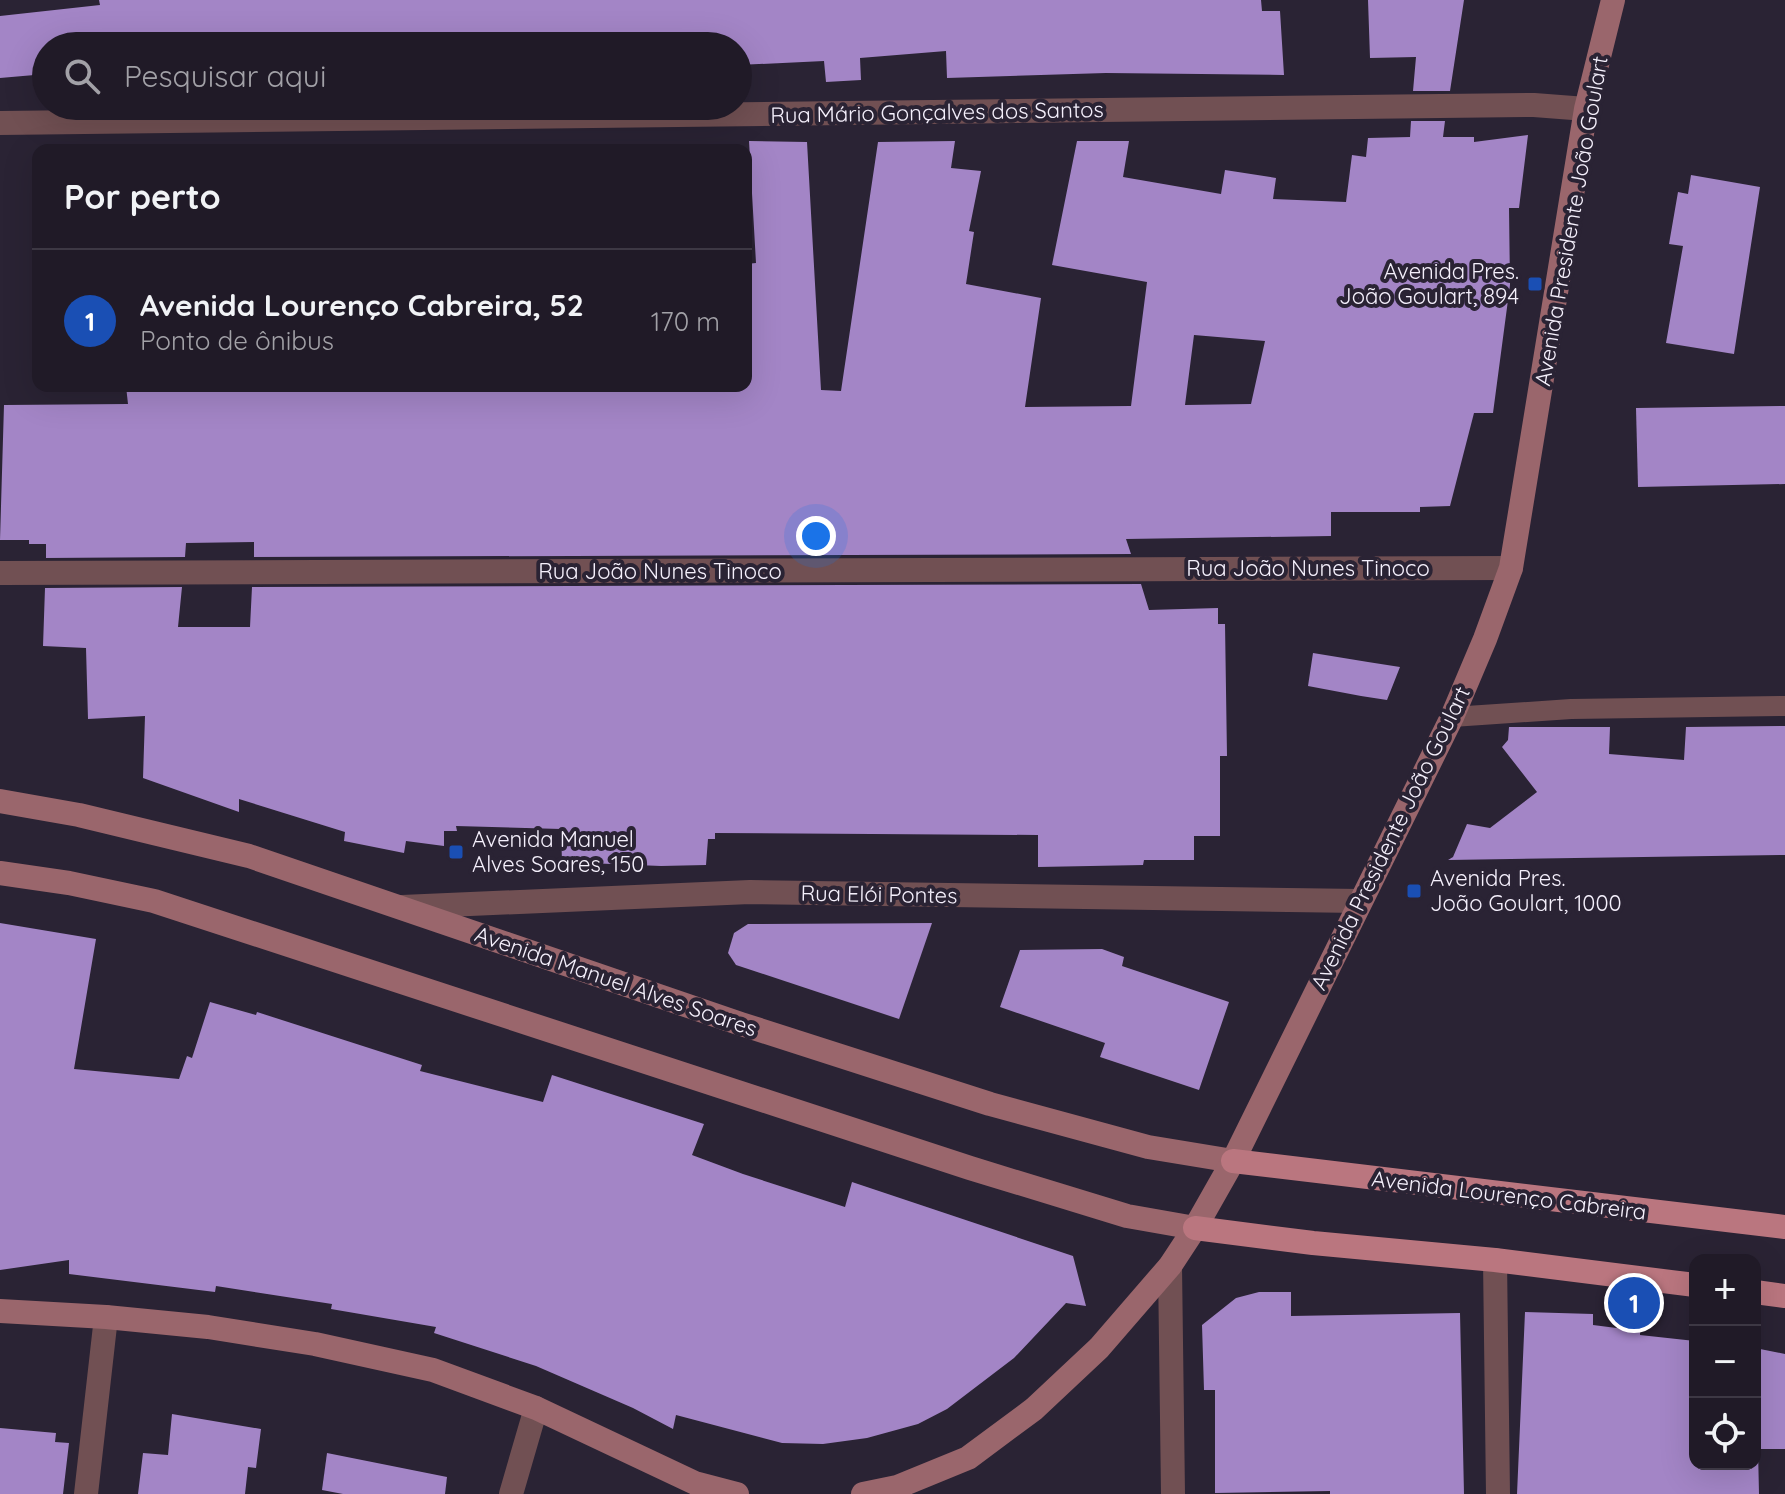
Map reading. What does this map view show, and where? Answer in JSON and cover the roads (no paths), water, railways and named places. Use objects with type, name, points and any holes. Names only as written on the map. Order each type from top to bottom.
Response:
[{"type":"main road","name":"Avenida Presidente João Goulart","points":[[863,1494],[897,1487],[968,1458],[1023,1417],[1099,1348],[1170,1266],[1233,1161],[1452,717],[1511,568],[1586,109],[1613,0]]},
{"type":"main road","name":"Avenida Manuel Alves Soares","points":[[0,801],[79,815],[249,856],[741,1024],[990,1104],[1148,1147],[1233,1161]]},
{"type":"main road","points":[[0,873],[69,883],[154,901],[970,1168],[1127,1216],[1313,1243],[1495,1260],[1689,1284]]},
{"type":"main road","name":"Avenida Lourenço Cabreira","points":[[1233,1161],[1785,1227]]},
{"type":"main road","points":[[1761,1293],[1785,1296]]},
{"type":"main road","points":[[0,1311],[208,1327],[315,1344],[433,1370],[536,1408],[697,1489],[737,1494]]},
{"type":"street","name":"Rua Mário Gonçalves dos Santos","points":[[752,114],[1534,105],[1586,109]]},
{"type":"street","name":"Rua Mário Gonçalves dos Santos","points":[[0,123],[256,120]]},
{"type":"street","name":"Rua João Nunes Tinoco","points":[[0,573],[1511,568]]},
{"type":"street","name":"Rua Elói Pontes","points":[[398,907],[750,892],[1360,901]]},
{"type":"street","points":[[1495,1260],[1498,1494]]},
{"type":"street","points":[[1170,1266],[1173,1494]]},
{"type":"street","points":[[86,1494],[106,1317]]},
{"type":"street","points":[[511,1494],[536,1408]]},
{"type":"lane","points":[[1452,717],[1571,709],[1785,706]]},
{"type":"place","name":"Avenida Pres. João Goulart, 894","points":[[1535,284]]},
{"type":"place","name":"Avenida Manuel Alves Soares, 150","points":[[456,852]]},
{"type":"place","name":"Avenida Pres. João Goulart, 1000","points":[[1414,891]]},
{"type":"place","name":"Avenida Lourenço Cabreira, 52","points":[[1634,1303]]}]
